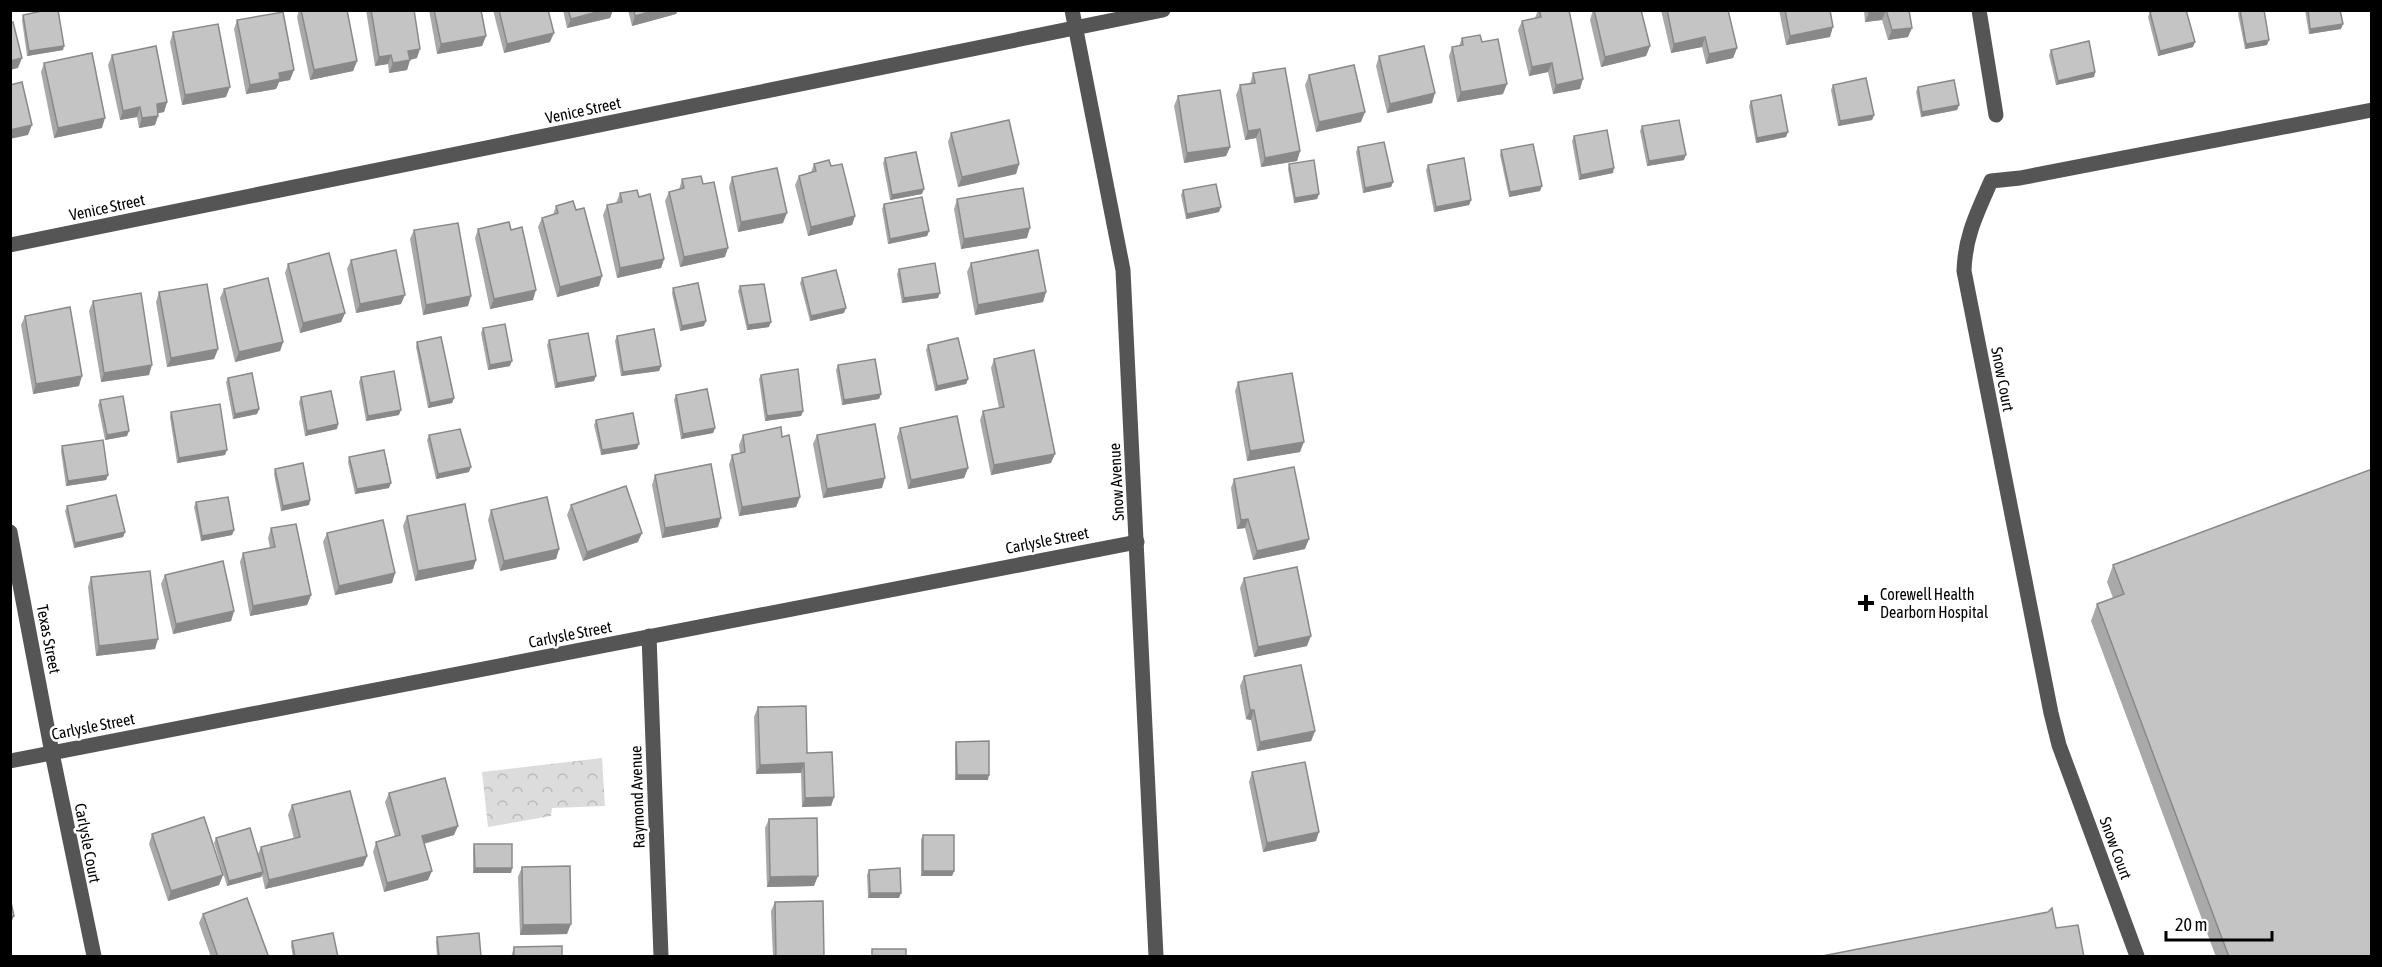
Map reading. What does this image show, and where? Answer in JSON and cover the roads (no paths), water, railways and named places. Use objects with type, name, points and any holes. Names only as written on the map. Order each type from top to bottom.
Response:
[{"type":"street","name":"Snow Avenue","points":[[1072,10],[1123,270],[1156,957]]},
{"type":"street","name":"Venice Street","points":[[10,245],[1163,10]]},
{"type":"street","points":[[1979,10],[1996,115]]},
{"type":"street","name":"Snow Court","points":[[2137,957],[2059,745],[2051,713],[1964,271],[1964,251],[1968,233],[1991,181],[2020,178],[2372,110]]},
{"type":"street","name":"Texas Street","points":[[10,532],[52,753]]},
{"type":"street","name":"Carlysle Street","points":[[10,761],[1137,542]]},
{"type":"street","name":"Raymond Avenue","points":[[649,636],[661,957]]},
{"type":"street","name":"Carlysle Court","points":[[52,753],[93,957]]},
{"type":"place","name":"Corewell Health Dearborn Hospital","points":[[1866,603]]}]
